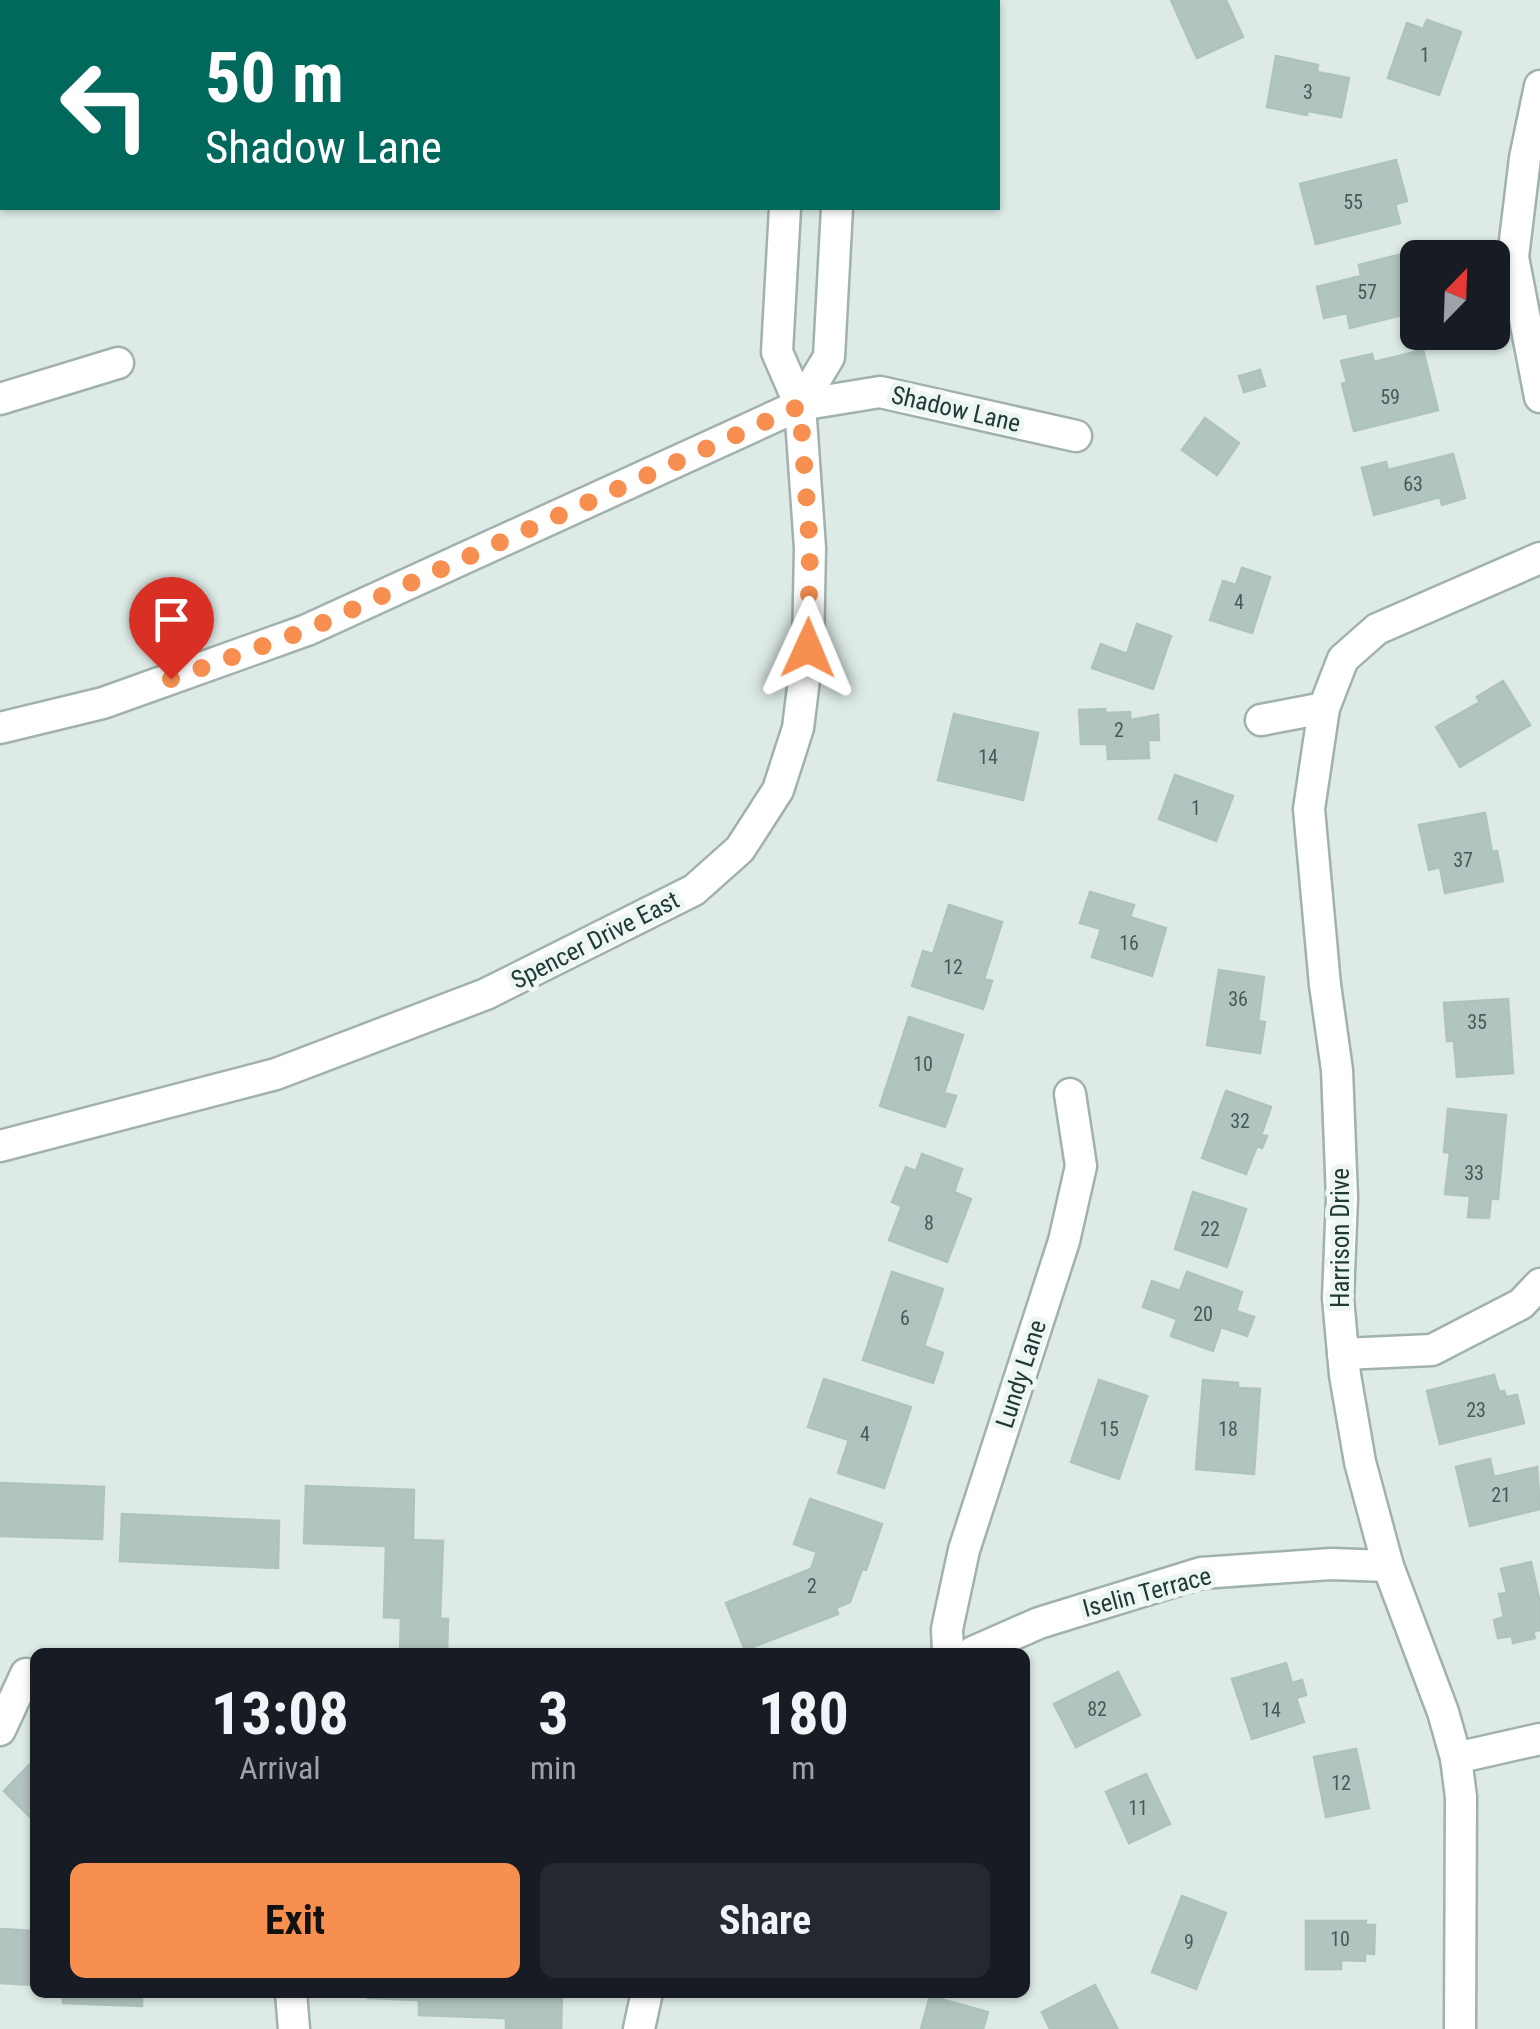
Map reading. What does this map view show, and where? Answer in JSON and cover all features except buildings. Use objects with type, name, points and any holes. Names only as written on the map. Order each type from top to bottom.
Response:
[{"type":"street","points":[[1540,86],[1525,158],[1513,256],[1536,356],[1540,397]]},
{"type":"street","name":"Spencer Drive East","points":[[0,1146],[276,1074],[486,994],[694,890],[740,849],[778,790],[798,728],[808,648],[810,548],[800,406],[777,352],[784,210]]},
{"type":"street","points":[[800,406],[829,358],[837,210]]},
{"type":"street","points":[[0,399],[118,363]]},
{"type":"street","name":"Shadow Lane","points":[[0,728],[103,704],[307,630],[800,406],[880,392],[1076,436]]},
{"type":"street","name":"Harrison Drive","points":[[1460,2029],[1462,1797],[1456,1758],[1443,1712],[1388,1566],[1360,1462],[1343,1354],[1338,1298],[1342,1198],[1336,1070],[1309,809],[1324,708],[1344,659],[1378,629],[1540,558]]},
{"type":"street","points":[[1261,720],[1324,708]]},
{"type":"street","name":"Lundy Lane","points":[[948,1648],[947,1628],[964,1550],[1064,1242],[1081,1166],[1070,1094]]},
{"type":"street","points":[[1343,1354],[1432,1350],[1521,1304],[1540,1284]]},
{"type":"street","name":"Iselin Terrace","points":[[982,1648],[1039,1623],[1201,1573],[1332,1564],[1388,1566]]},
{"type":"street","points":[[0,1730],[20,1674]]},
{"type":"street","points":[[1456,1758],[1540,1739]]},
{"type":"street","points":[[291,1998],[294,2029]]},
{"type":"street","points":[[639,2029],[646,1998]]},
{"type":"route","points":[[171,679],[307,630],[800,406],[810,548],[808,648]]}]
